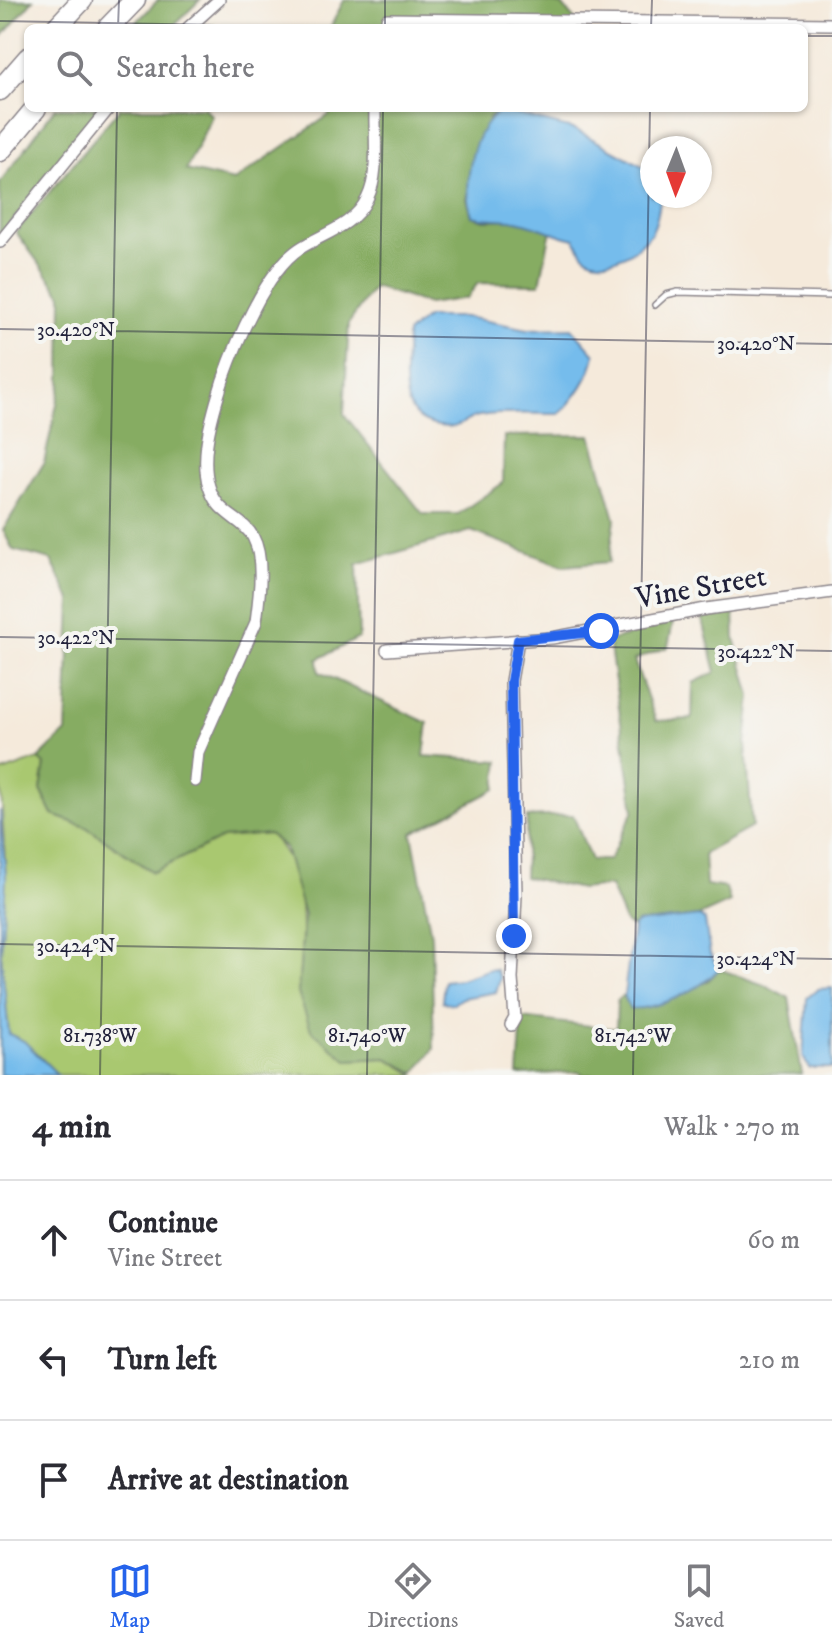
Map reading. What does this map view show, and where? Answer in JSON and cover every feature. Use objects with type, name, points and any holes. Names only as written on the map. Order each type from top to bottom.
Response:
[{"type":"highway","points":[[60,24],[82,0]]},
{"type":"highway","points":[[112,24],[135,0]]},
{"type":"highway","points":[[0,90],[24,63]]},
{"type":"highway","points":[[0,151],[33,112]]},
{"type":"street","points":[[192,24],[219,0]]},
{"type":"street","points":[[387,23],[832,24]]},
{"type":"street","points":[[0,242],[106,112]]},
{"type":"street","points":[[195,781],[198,752],[256,622],[258,607],[258,548],[252,535],[216,502],[205,471],[210,434],[223,382],[247,323],[286,262],[298,250],[327,236],[372,204],[375,112]]},
{"type":"street","name":"Vine Street","points":[[387,650],[601,631],[706,609],[832,592]]},
{"type":"street","points":[[511,1025],[515,1018],[512,979],[516,895],[511,681],[518,640]]},
{"type":"lane","points":[[655,305],[666,295],[678,292],[832,296]]},
{"type":"green space","points":[[0,0],[33,0],[0,39]]},
{"type":"green space","points":[[158,0],[200,0],[175,24],[135,24]]},
{"type":"green space","points":[[344,0],[530,0],[562,5],[579,24],[332,24]]},
{"type":"green space","points":[[52,112],[97,112],[0,237],[0,183]]},
{"type":"green space","points":[[117,112],[208,112],[212,116],[186,170],[234,181],[329,112],[498,112],[489,118],[467,199],[472,216],[485,220],[511,219],[551,230],[540,284],[478,283],[467,298],[428,304],[374,287],[349,323],[344,414],[423,514],[458,514],[503,483],[504,436],[591,435],[615,519],[609,562],[564,566],[471,531],[357,564],[359,638],[318,659],[319,672],[428,723],[424,756],[499,761],[496,789],[412,833],[431,935],[434,1049],[415,1073],[387,1058],[347,1060],[311,1030],[298,993],[304,915],[285,848],[269,834],[222,838],[153,872],[86,827],[53,815],[41,790],[45,764],[38,759],[66,732],[71,600],[51,560],[13,550],[3,530],[44,463],[61,385],[62,295],[16,232]]},
{"type":"green space","points":[[734,609],[735,638],[751,696],[746,744],[752,827],[704,854],[706,885],[726,888],[730,902],[699,916],[637,923],[633,927],[626,924],[610,886],[581,889],[524,877],[527,817],[573,815],[591,860],[609,860],[634,810],[609,641],[673,622],[668,647],[634,660],[656,721],[692,719],[693,683],[716,672],[702,617]]},
{"type":"green space","points":[[38,759],[45,764],[41,790],[53,815],[86,827],[152,872],[222,838],[269,834],[283,850],[298,887],[302,930],[298,993],[347,1060],[387,1058],[415,1075],[58,1075],[24,1041],[9,1034],[1,954],[6,878],[0,773]]},
{"type":"green space","points":[[719,969],[767,986],[789,998],[802,1074],[584,1075],[579,1072],[518,1075],[522,1018],[616,1029],[617,1000],[624,995],[630,1009],[707,982]]},
{"type":"water","points":[[499,112],[508,112],[576,130],[640,165],[640,208],[659,208],[650,235],[624,256],[614,260],[593,260],[584,254],[575,239],[506,219],[472,216],[469,173],[482,131]]},
{"type":"water","points":[[427,317],[466,317],[528,329],[572,328],[595,354],[582,387],[559,414],[489,415],[475,417],[455,427],[432,425],[419,418],[411,408],[405,381],[407,334]]},
{"type":"water","points":[[0,810],[6,878],[1,954],[9,1034],[24,1041],[58,1075],[0,1075]]},
{"type":"water","points":[[699,916],[705,920],[710,954],[719,969],[701,985],[678,997],[653,1006],[630,1009],[624,995],[633,927],[637,923]]},
{"type":"water","points":[[496,970],[500,978],[496,992],[462,998],[453,1004],[442,1002],[444,981]]},
{"type":"water","points":[[832,988],[832,1068],[809,1068],[803,1057],[807,998],[818,989]]},
{"type":"route","points":[[514,936],[515,765],[511,681],[518,640],[601,631]]}]
